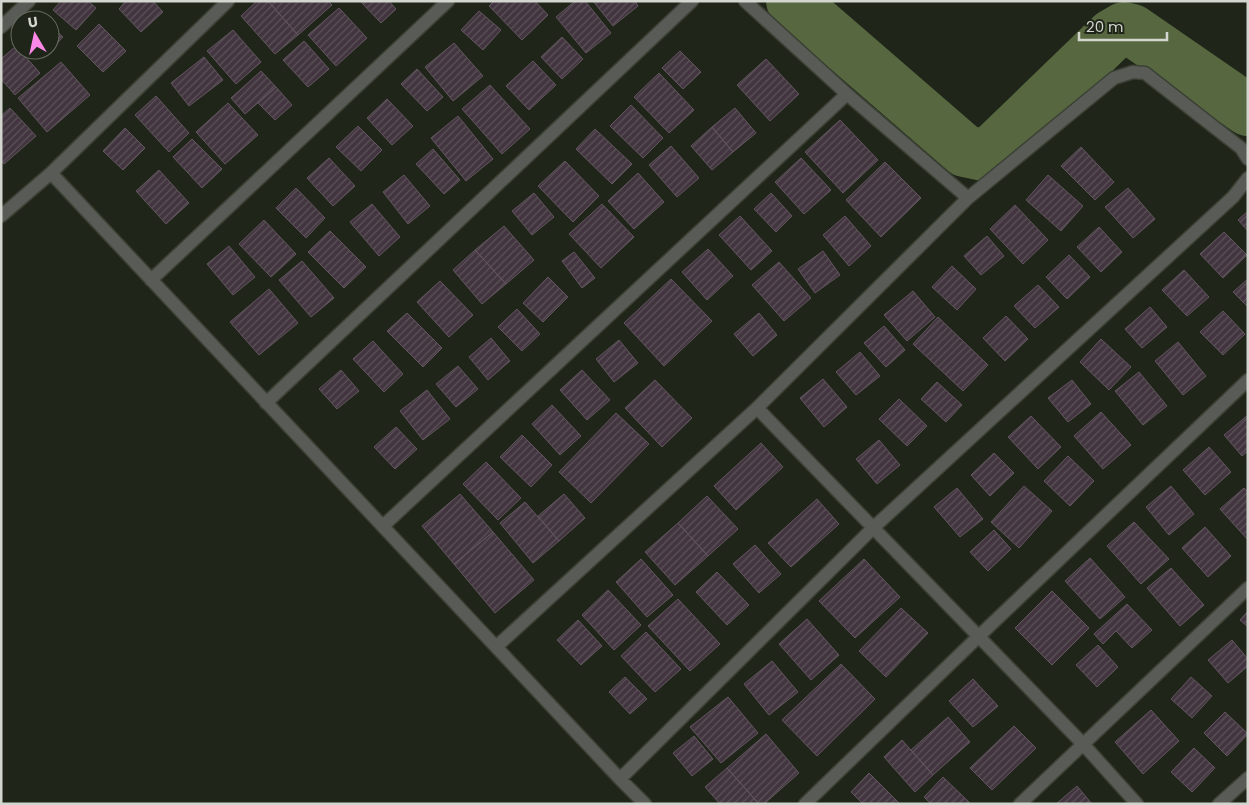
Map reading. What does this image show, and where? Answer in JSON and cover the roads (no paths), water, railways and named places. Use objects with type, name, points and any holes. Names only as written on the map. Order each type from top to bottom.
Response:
[{"type":"street","points":[[1,28],[29,1]]},
{"type":"street","points":[[1,216],[51,173],[228,1]]},
{"type":"street","points":[[150,280],[448,1]]},
{"type":"street","points":[[266,402],[692,1]]},
{"type":"street","points":[[745,1],[848,94],[968,198]]},
{"type":"street","points":[[496,647],[757,408],[968,198],[1114,78],[1133,72],[1145,74],[1161,84],[1242,148],[1248,159]]},
{"type":"street","points":[[383,526],[848,94]]},
{"type":"street","points":[[51,173],[620,780],[645,804]]},
{"type":"street","points":[[620,780],[873,528],[1233,197],[1248,178]]},
{"type":"street","points":[[805,804],[978,636],[1248,380]]},
{"type":"street","points":[[757,408],[1083,744],[1137,804]]},
{"type":"street","points":[[1020,804],[1248,588]]},
{"type":"street","points":[[1219,804],[1248,778]]},
{"type":"waterway","points":[[792,1],[965,151],[984,155],[995,148],[1112,35],[1124,28],[1132,30],[1248,110]]}]
